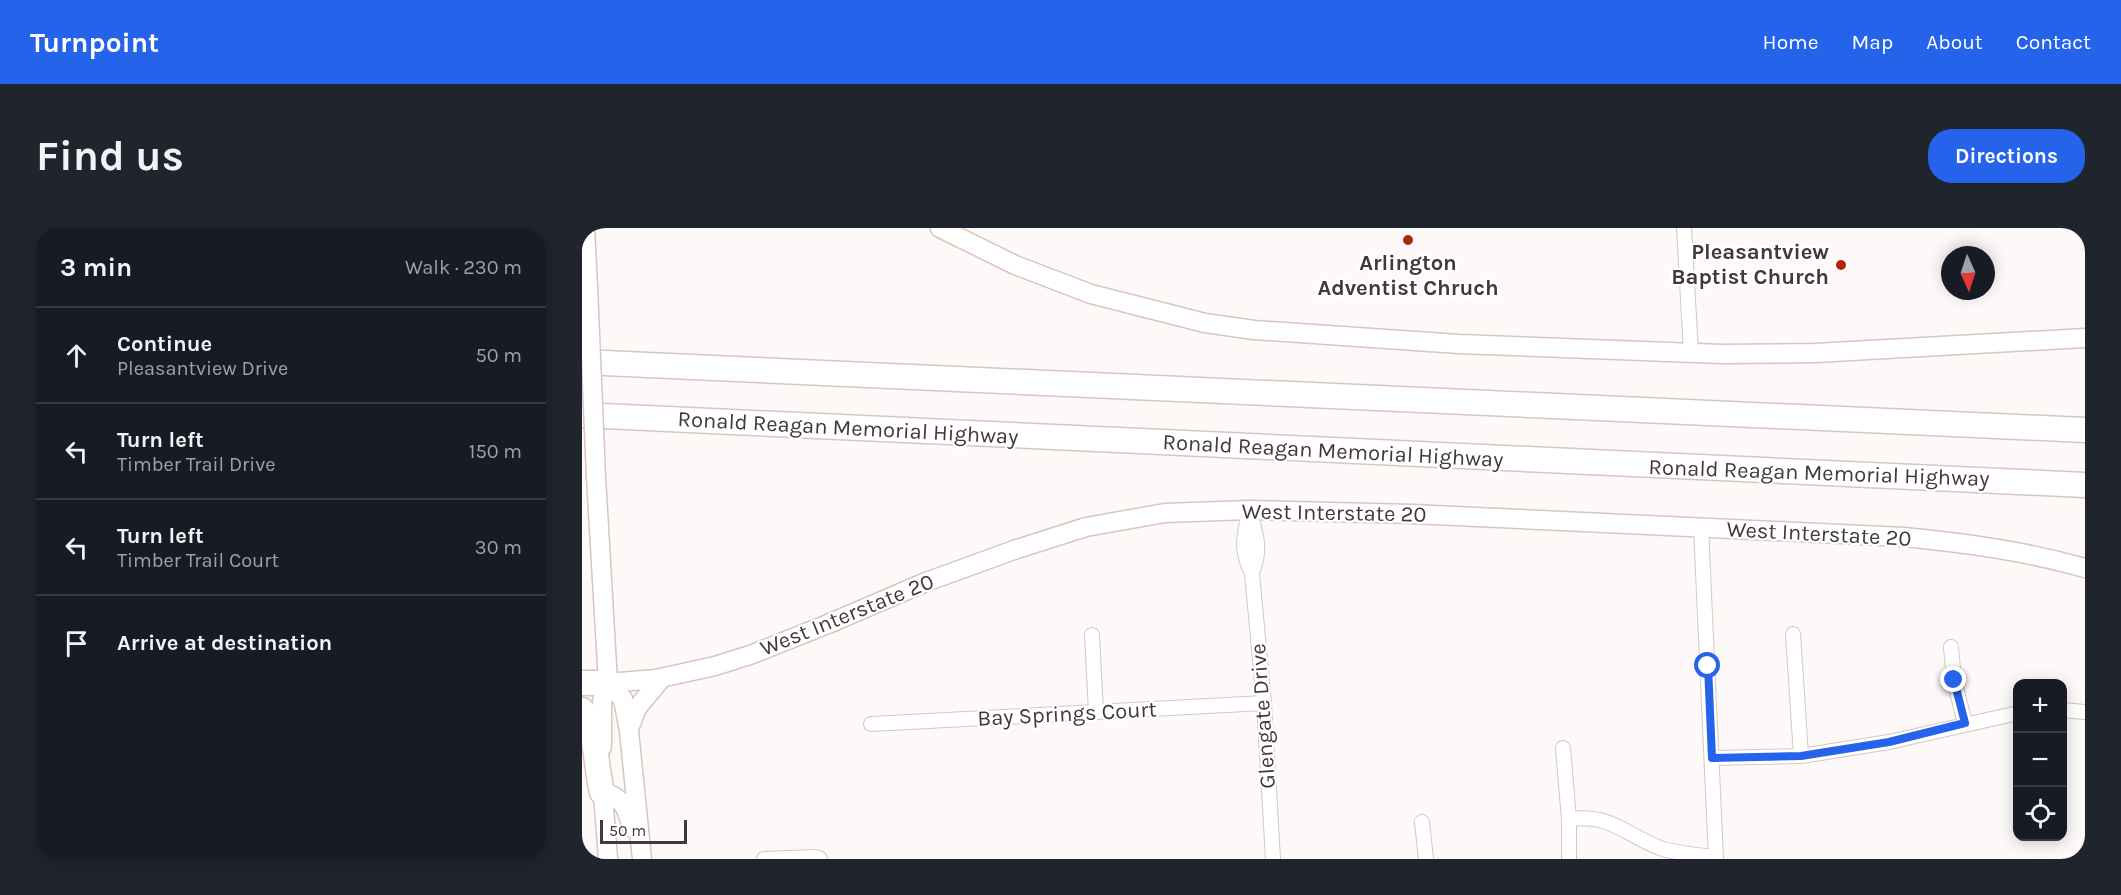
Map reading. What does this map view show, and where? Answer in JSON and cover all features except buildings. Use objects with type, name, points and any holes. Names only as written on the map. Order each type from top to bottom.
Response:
[{"type":"highway","points":[[582,362],[2085,430]]},
{"type":"highway","name":"Ronald Reagan Memorial Highway","points":[[582,415],[2085,485]]},
{"type":"highway","points":[[582,683],[608,683]]},
{"type":"highway","points":[[582,710],[590,723],[594,739],[602,792]]},
{"type":"main road","points":[[585,228],[608,683],[602,700],[602,792],[608,859]]},
{"type":"main road","points":[[940,228],[1015,265],[1090,294],[1205,323],[1254,330],[1459,344],[1612,348],[1690,353],[1815,353],[2085,338]]},
{"type":"main road","name":"West Interstate 20","points":[[608,683],[662,678],[715,666],[750,655],[926,582],[1014,550],[1086,527],[1165,513],[1249,510],[1412,514],[1904,537],[1965,543],[2013,551],[2085,568]]},
{"type":"main road","points":[[629,731],[637,708],[662,678]]},
{"type":"main road","points":[[608,683],[623,699],[629,731],[641,859]]},
{"type":"main road","points":[[602,792],[611,794],[624,805],[641,859]]},
{"type":"street","points":[[1684,228],[1690,353]]},
{"type":"street","name":"Glengate Drive","points":[[1249,510],[1250,544],[1257,558],[1252,573],[1264,704],[1273,859]]},
{"type":"street","points":[[1569,819],[1597,818],[1661,848],[1716,858],[1701,527]]},
{"type":"street","points":[[1793,634],[1801,756]]},
{"type":"street","points":[[1092,635],[1096,712]]},
{"type":"street","points":[[1951,647],[1954,680],[1965,723]]},
{"type":"street","name":"Bay Springs Court","points":[[871,724],[1264,704]]},
{"type":"street","points":[[2067,710],[2085,712]]},
{"type":"street","points":[[1712,758],[1801,756],[1889,742],[2013,713]]},
{"type":"street","points":[[1563,748],[1569,819],[1569,859]]},
{"type":"street","points":[[1422,822],[1426,859]]},
{"type":"street","points":[[764,859],[818,858]]},
{"type":"place","name":"Arlington Adventist Chruch","points":[[1408,240]]},
{"type":"place","name":"Pleasantview Baptist Church","points":[[1841,265]]},
{"type":"route","points":[[1708,666],[1712,758],[1801,756],[1889,742],[1965,723],[1954,680]]}]
